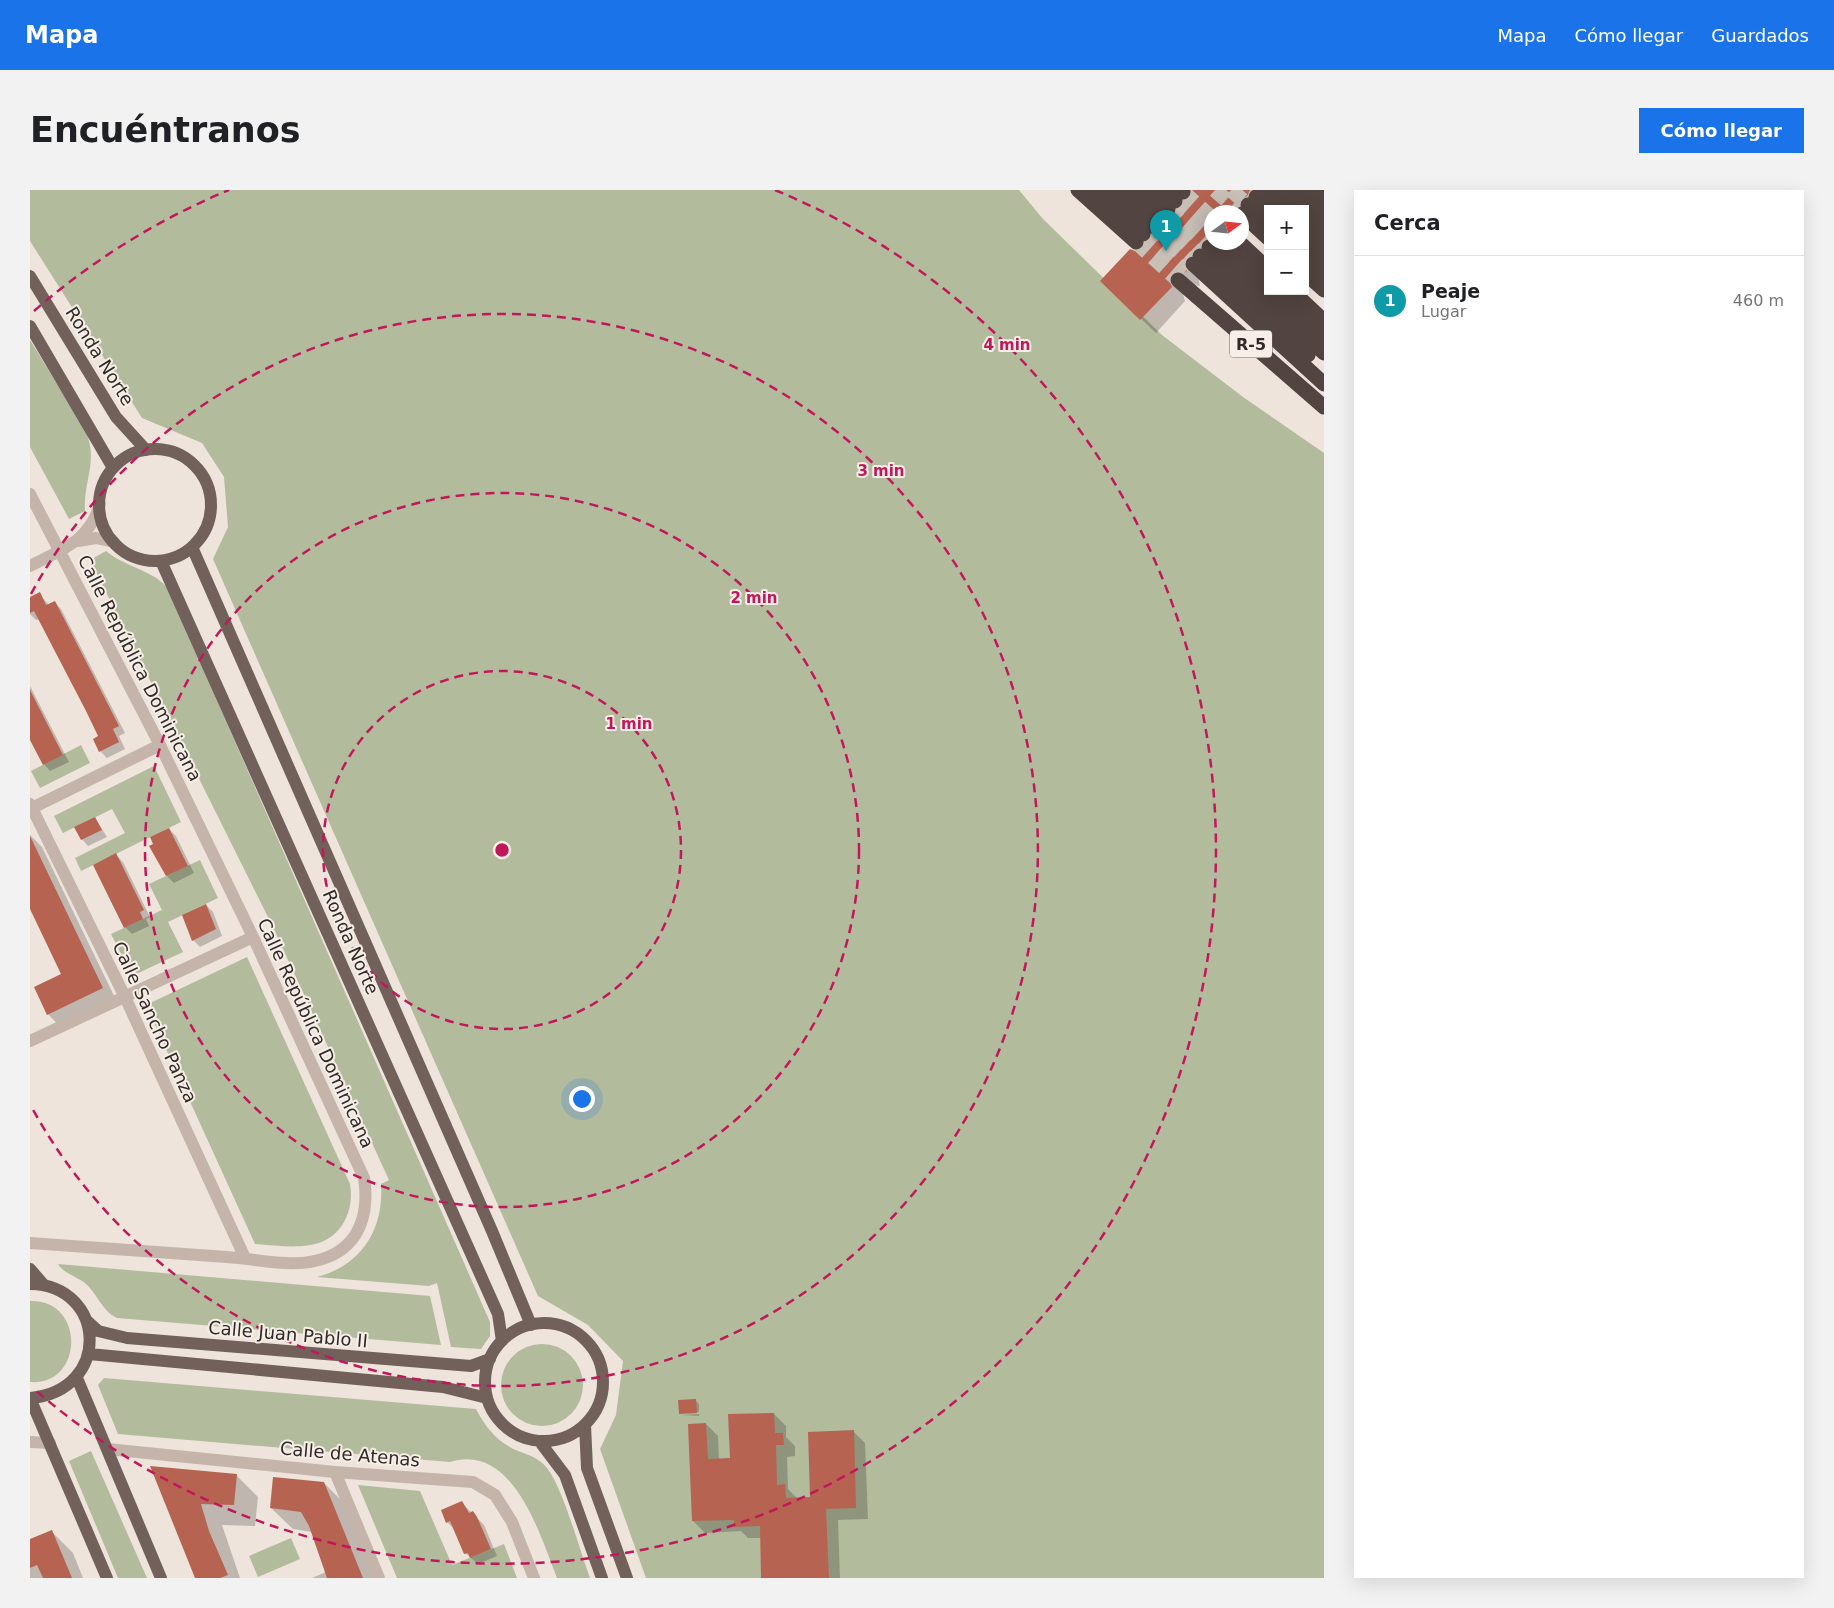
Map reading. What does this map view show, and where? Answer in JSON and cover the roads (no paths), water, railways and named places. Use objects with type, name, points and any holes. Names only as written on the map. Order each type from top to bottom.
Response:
[{"type":"highway","points":[[1078,190],[1162,214]]},
{"type":"highway","points":[[1094,190],[1162,214]]},
{"type":"highway","points":[[1112,190],[1162,214]]},
{"type":"highway","points":[[1129,190],[1162,214]]},
{"type":"highway","points":[[1147,190],[1162,214]]},
{"type":"highway","points":[[1162,214],[1163,190]]},
{"type":"highway","points":[[1282,190],[1298,205]]},
{"type":"highway","points":[[1298,190],[1324,215]]},
{"type":"highway","points":[[1316,190],[1324,198]]},
{"type":"highway","points":[[1253,202],[1267,205]]},
{"type":"highway","points":[[1253,202],[1264,218]]},
{"type":"highway","points":[[1253,202],[1264,228]]},
{"type":"highway","points":[[1309,216],[1324,230]]},
{"type":"highway","points":[[1309,231],[1324,245]]},
{"type":"highway","points":[[1249,238],[1264,252]]},
{"type":"highway","points":[[1309,246],[1324,260]]},
{"type":"highway","points":[[1248,250],[1264,265]]},
{"type":"highway","points":[[1198,260],[1264,284]]},
{"type":"highway","name":"R-5","points":[[1198,260],[1324,353]]},
{"type":"highway","name":"R-5","points":[[1198,260],[1324,370]]},
{"type":"highway","name":"R-5","points":[[1198,260],[1324,384]]},
{"type":"highway","name":"R-5","points":[[1198,260],[1324,397]]},
{"type":"highway","name":"R-5","points":[[1198,260],[1324,407]]},
{"type":"highway","points":[[1309,263],[1324,277]]},
{"type":"highway","points":[[1309,277],[1324,290]]},
{"type":"highway","points":[[1309,294],[1324,308]]},
{"type":"highway","points":[[1279,295],[1324,336]]},
{"type":"highway","points":[[1296,295],[1324,321]]},
{"type":"main road","name":"Ronda Norte","points":[[30,276],[116,417],[146,450]]},
{"type":"main road","points":[[30,326],[113,468]]},
{"type":"main road","points":[[164,449],[181,455],[196,466],[206,481],[211,498],[210,516],[204,533],[192,547],[178,556],[161,561],[145,560],[130,555],[107,534],[101,517],[100,504],[104,483],[113,468],[128,456],[146,450],[164,449]]},
{"type":"main road","name":"Ronda Norte","points":[[192,547],[488,1222],[531,1325]]},
{"type":"main road","name":"Ronda Norte","points":[[161,561],[498,1314],[502,1340]]},
{"type":"main road","points":[[30,1269],[36,1284],[61,1291],[76,1304],[86,1320],[90,1337],[89,1354],[77,1378],[64,1389],[48,1396],[30,1398],[107,1578]]},
{"type":"main road","name":"Calle Juan Pablo II","points":[[86,1320],[98,1331],[127,1338],[471,1366],[490,1359]]},
{"type":"main road","points":[[551,1323],[570,1329],[587,1341],[598,1358],[603,1378],[601,1398],[595,1413],[585,1425],[564,1438],[540,1442],[522,1438],[507,1428],[495,1415],[487,1398],[485,1379],[490,1359],[502,1340],[515,1330],[531,1325],[551,1323]]},
{"type":"main road","points":[[89,1354],[443,1387],[487,1398]]},
{"type":"main road","points":[[77,1378],[161,1578]]},
{"type":"main road","points":[[585,1425],[587,1468],[627,1578]]},
{"type":"main road","points":[[540,1442],[565,1475],[602,1578]]},
{"type":"street","name":"Calle República Dominicana","points":[[30,494],[160,745],[253,937],[364,1178],[366,1206],[363,1220],[355,1235],[344,1248],[330,1257],[301,1264],[245,1258],[30,1243]]},
{"type":"street","points":[[78,541],[92,525],[100,504]]},
{"type":"street","points":[[30,566],[78,541],[96,538],[114,542]]},
{"type":"street","points":[[31,807],[160,745]]},
{"type":"street","name":"Calle Sancho Panza","points":[[31,807],[124,997],[245,1258]]},
{"type":"street","points":[[30,1042],[253,937]]},
{"type":"street","points":[[30,1442],[50,1443]]},
{"type":"street","name":"Calle de Atenas","points":[[107,1449],[335,1472],[473,1482],[494,1495],[512,1522],[534,1578]]},
{"type":"street","points":[[335,1472],[380,1578]]},
{"type":"tunnel","points":[[1215,190],[1232,205]]},
{"type":"tunnel","points":[[1231,190],[1248,205]]},
{"type":"tunnel","points":[[1183,192],[1204,211]]},
{"type":"tunnel","points":[[1175,201],[1204,227]]},
{"type":"tunnel","points":[[1168,209],[1204,242]]},
{"type":"tunnel","points":[[1159,218],[1200,256]]},
{"type":"tunnel","points":[[1151,226],[1193,264]]},
{"type":"tunnel","points":[[1143,234],[1185,272]]},
{"type":"tunnel","points":[[1136,242],[1178,280]]},
{"type":"place","name":"Peaje","points":[[1166,251]]}]
